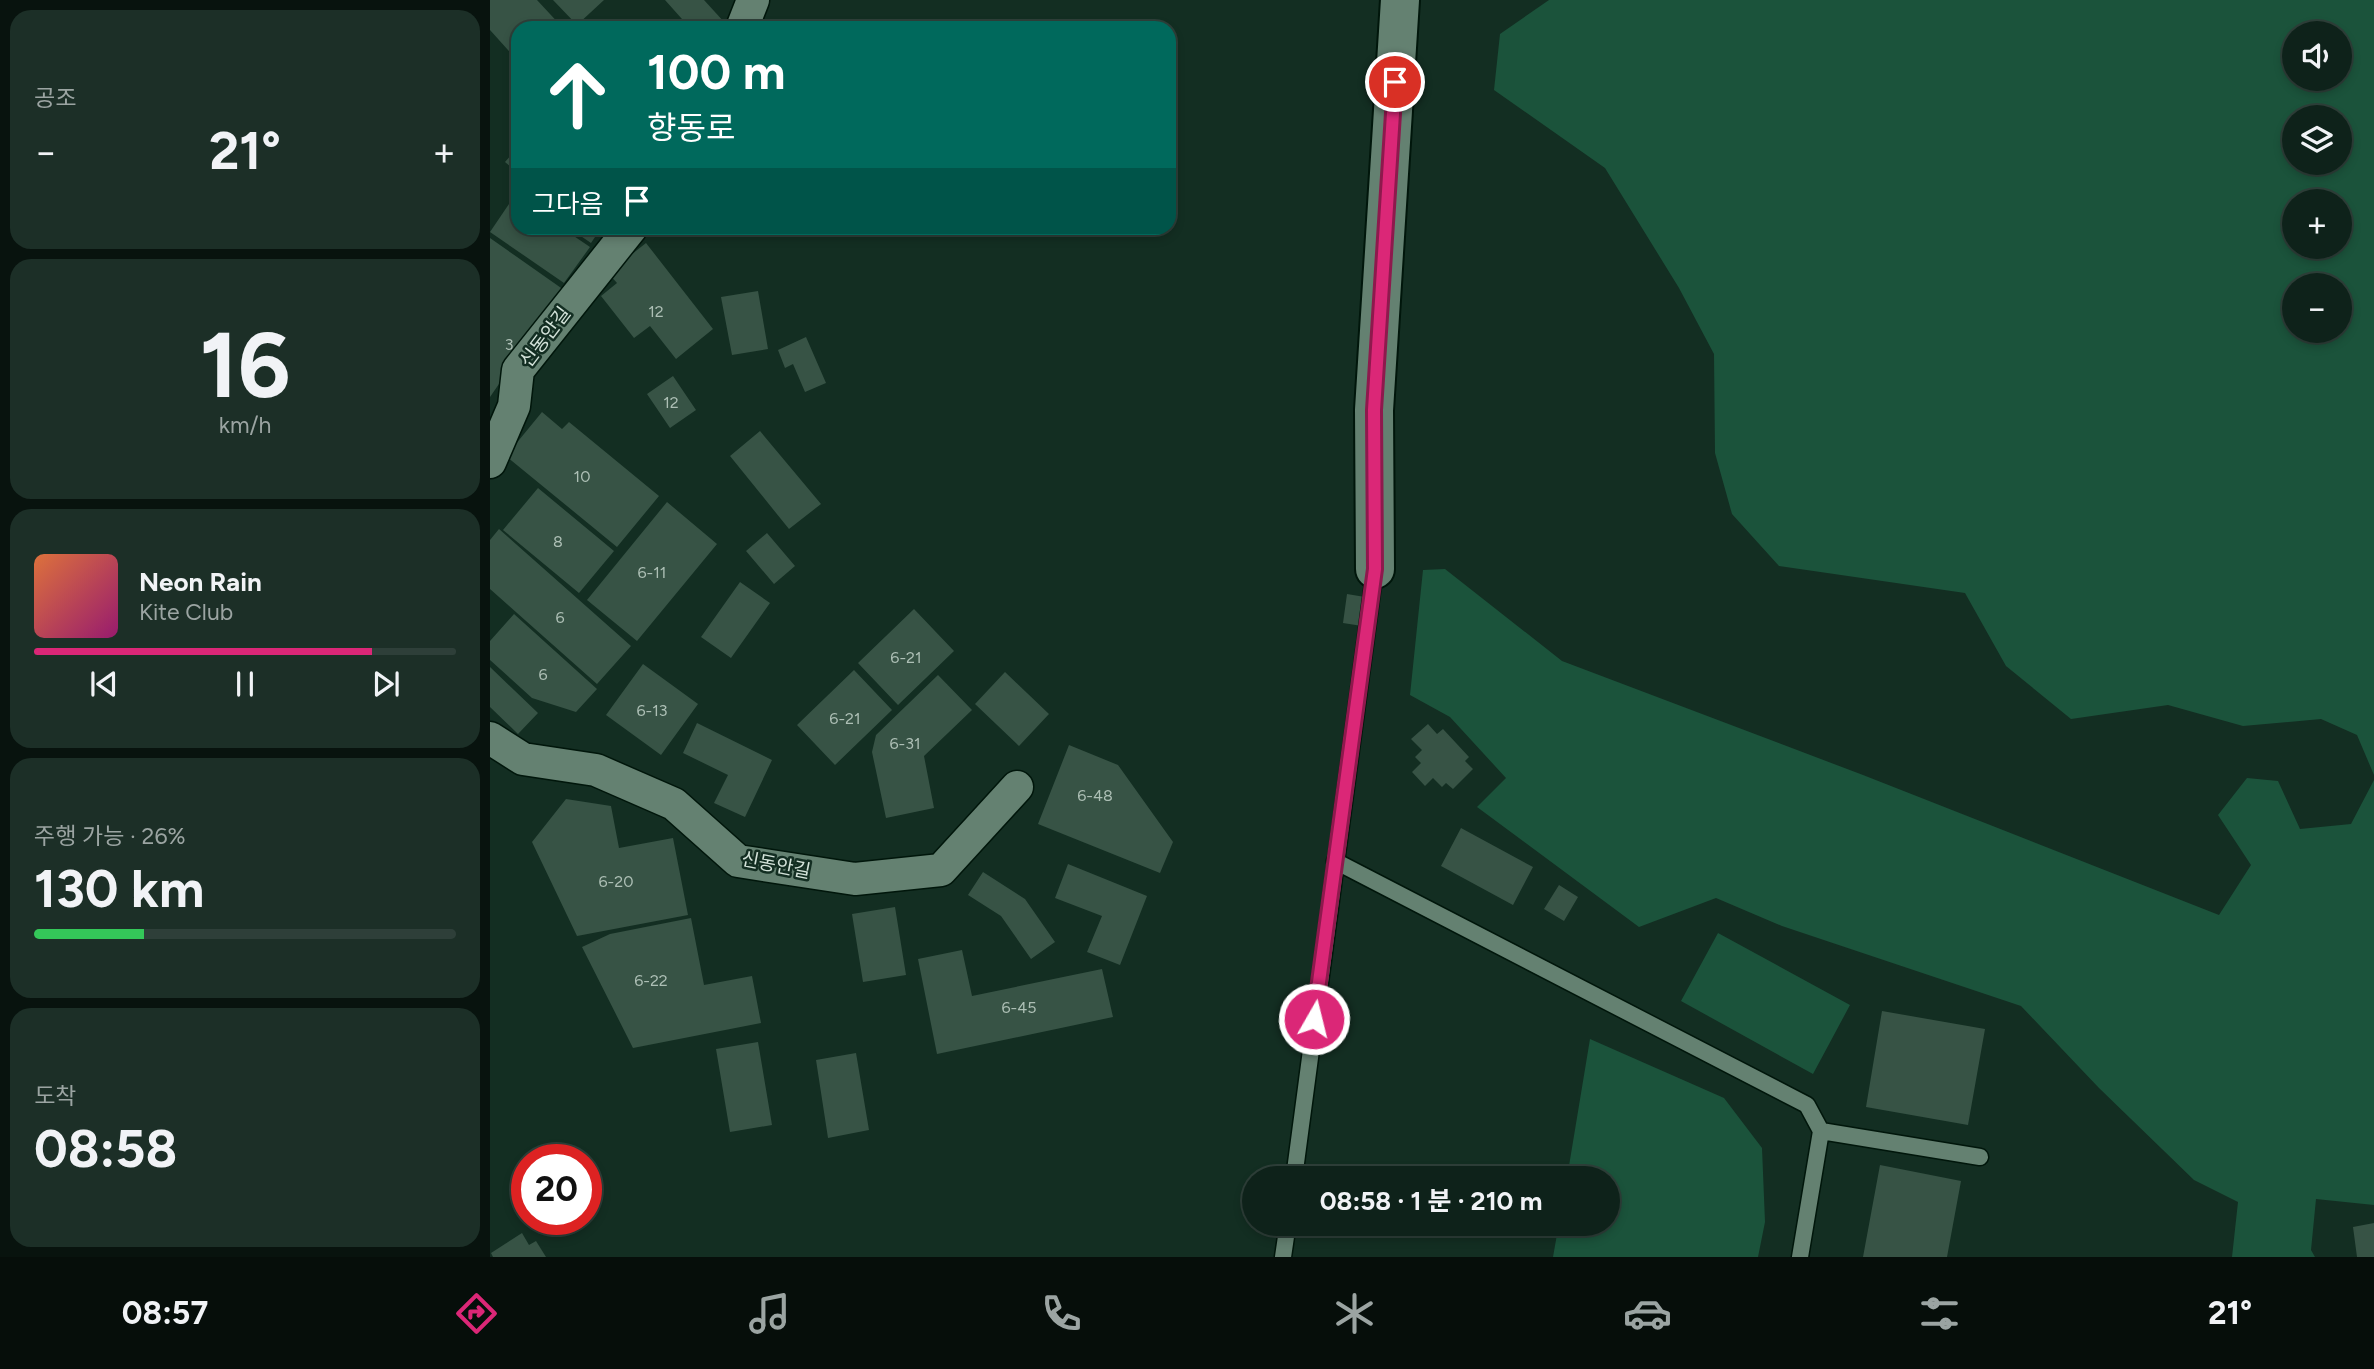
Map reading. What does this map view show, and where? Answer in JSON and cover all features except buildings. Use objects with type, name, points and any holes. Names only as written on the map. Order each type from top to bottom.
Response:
[{"type":"street","points":[[744,21],[752,0]]},
{"type":"street","points":[[1375,569],[1374,410],[1400,0]]},
{"type":"street","name":"신동안길","points":[[490,462],[514,406],[519,370],[625,235]]},
{"type":"street","name":"신동안길","points":[[490,738],[523,759],[596,770],[674,804],[738,861],[855,879],[941,870],[1017,787]]},
{"type":"lane","points":[[1296,1166],[1375,569]]},
{"type":"lane","points":[[1335,861],[1807,1105],[1821,1131],[1802,1255]]},
{"type":"lane","points":[[1821,1131],[1980,1157]]},
{"type":"lane","points":[[1283,1257],[1286,1236]]},
{"type":"green space","points":[[1549,0],[2374,0],[2374,775],[2357,735],[2321,719],[2243,726],[2168,705],[2071,719],[2006,666],[1965,593],[1779,566],[1732,514],[1715,453],[1714,354],[1679,288],[1605,168],[1494,90],[1500,34]]},
{"type":"green space","points":[[1445,569],[1562,661],[1863,775],[2219,915],[2251,865],[2218,815],[2247,778],[2278,781],[2300,829],[2351,824],[2374,780],[2374,1205],[2316,1199],[2311,1250],[2315,1257],[2232,1257],[2238,1202],[2194,1180],[2099,1088],[2021,1006],[1782,926],[1716,898],[1639,927],[1477,807],[1506,778],[1450,717],[1410,695],[1423,570]]},
{"type":"green space","points":[[1718,933],[1850,1005],[1813,1074],[1681,1001]]},
{"type":"green space","points":[[1590,1039],[1724,1098],[1762,1148],[1765,1222],[1758,1257],[1553,1257],[1557,1236],[1620,1236],[1620,1166],[1569,1166]]},
{"type":"route","points":[[1314,1019],[1375,569],[1374,410],[1395,82]]}]
